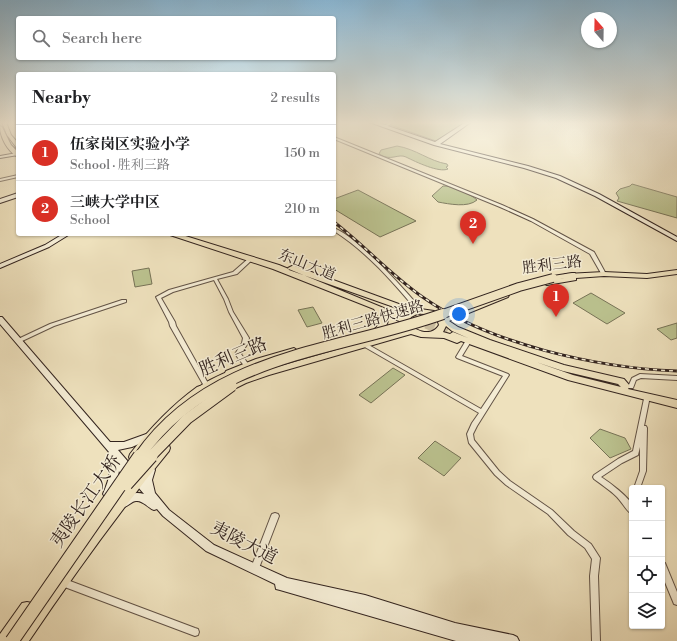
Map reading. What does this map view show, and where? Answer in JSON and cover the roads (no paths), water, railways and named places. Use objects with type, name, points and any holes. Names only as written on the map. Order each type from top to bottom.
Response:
[{"type":"highway","name":"胜利三路快速路","points":[[206,392],[266,368],[401,331],[448,316],[523,286],[553,279],[572,277]]},
{"type":"highway","points":[[175,415],[192,398],[209,386],[239,372],[287,355],[355,336]]},
{"type":"highway","points":[[130,477],[171,433],[211,399],[232,386]]},
{"type":"highway","name":"夷陵长江大桥","points":[[12,641],[148,444],[175,415],[206,392]]},
{"type":"highway","name":"夷陵长江大桥","points":[[18,641],[130,477],[169,428],[206,392]]},
{"type":"main road","points":[[468,152],[531,168],[558,177],[597,195],[677,238]]},
{"type":"main road","points":[[0,157],[16,154]]},
{"type":"main road","points":[[0,201],[16,196]]},
{"type":"main road","points":[[0,264],[60,236]]},
{"type":"main road","points":[[0,264],[47,246],[64,236]]},
{"type":"main road","name":"东山大道","points":[[178,236],[252,259],[278,265],[405,320]]},
{"type":"main road","name":"东山大道","points":[[192,236],[405,309],[439,317]]},
{"type":"main road","points":[[278,265],[321,282],[405,320],[421,334],[445,335],[572,380],[622,393],[625,387]]},
{"type":"main road","name":"胜利三路","points":[[439,317],[524,288],[572,277],[604,274],[647,276],[677,272]]},
{"type":"main road","name":"胜利三路","points":[[572,277],[650,279],[677,276]]},
{"type":"main road","points":[[374,307],[384,316],[386,320],[378,330]]},
{"type":"main road","points":[[405,320],[408,315],[418,311]]},
{"type":"main road","points":[[432,334],[442,328],[439,317]]},
{"type":"main road","points":[[439,317],[455,329],[487,342],[562,368],[621,381],[625,387],[647,396],[677,404]]},
{"type":"main road","name":"夷陵大道","points":[[0,319],[108,448],[130,477],[166,513],[210,548],[286,583],[365,601],[455,629],[514,641]]},
{"type":"main road","name":"胜利三路","points":[[21,641],[61,582],[115,511],[149,436],[180,405],[206,392],[222,376],[247,366],[275,356],[378,330],[405,320]]},
{"type":"main road","name":"胜利三路","points":[[3,641],[104,503],[130,477],[160,454],[193,417],[232,386],[266,373],[365,345],[405,320]]},
{"type":"main road","name":"夷陵大道","points":[[0,324],[108,448]]},
{"type":"main road","points":[[454,334],[571,378],[625,387],[677,399]]},
{"type":"main road","points":[[104,503],[114,475],[115,464],[108,448],[124,446],[149,436]]},
{"type":"main road","points":[[154,502],[149,491],[147,480],[150,469],[160,454]]},
{"type":"main road","points":[[115,511],[135,496],[140,496],[154,502]]},
{"type":"main road","name":"夷陵大道","points":[[154,502],[163,516],[207,552],[284,587],[481,641]]},
{"type":"street","points":[[368,152],[532,220],[592,253],[604,274]]},
{"type":"street","points":[[0,180],[16,176]]},
{"type":"street","points":[[336,230],[344,234],[362,250],[405,293],[418,311]]},
{"type":"street","points":[[206,392],[172,322],[158,297],[178,289],[235,273],[252,259]]},
{"type":"street","points":[[215,279],[246,338],[245,344],[238,354],[247,366]]},
{"type":"street","points":[[18,341],[52,325],[124,301]]},
{"type":"street","points":[[467,343],[459,357],[506,376],[482,412],[470,434],[471,441],[474,447],[496,474],[508,484],[550,512],[588,546],[596,558],[594,576],[596,641]]},
{"type":"street","points":[[365,345],[482,412]]},
{"type":"street","points":[[625,387],[640,376],[677,378]]},
{"type":"street","points":[[629,505],[596,477],[620,461],[636,453],[647,396]]},
{"type":"street","points":[[639,485],[643,471],[644,417]]},
{"type":"street","points":[[255,568],[275,516]]},
{"type":"street","points":[[665,573],[677,601]]},
{"type":"street","points":[[61,582],[195,632]]},
{"type":"tunnel","points":[[403,315],[401,314],[453,335]]},
{"type":"railway","points":[[336,224],[424,298],[451,314],[480,328],[512,341],[579,359],[613,365],[677,371]]},
{"type":"place","name":"三峡大学中区","points":[[473,244]]},
{"type":"place","name":"伍家岗区实验小学","points":[[556,317]]}]
